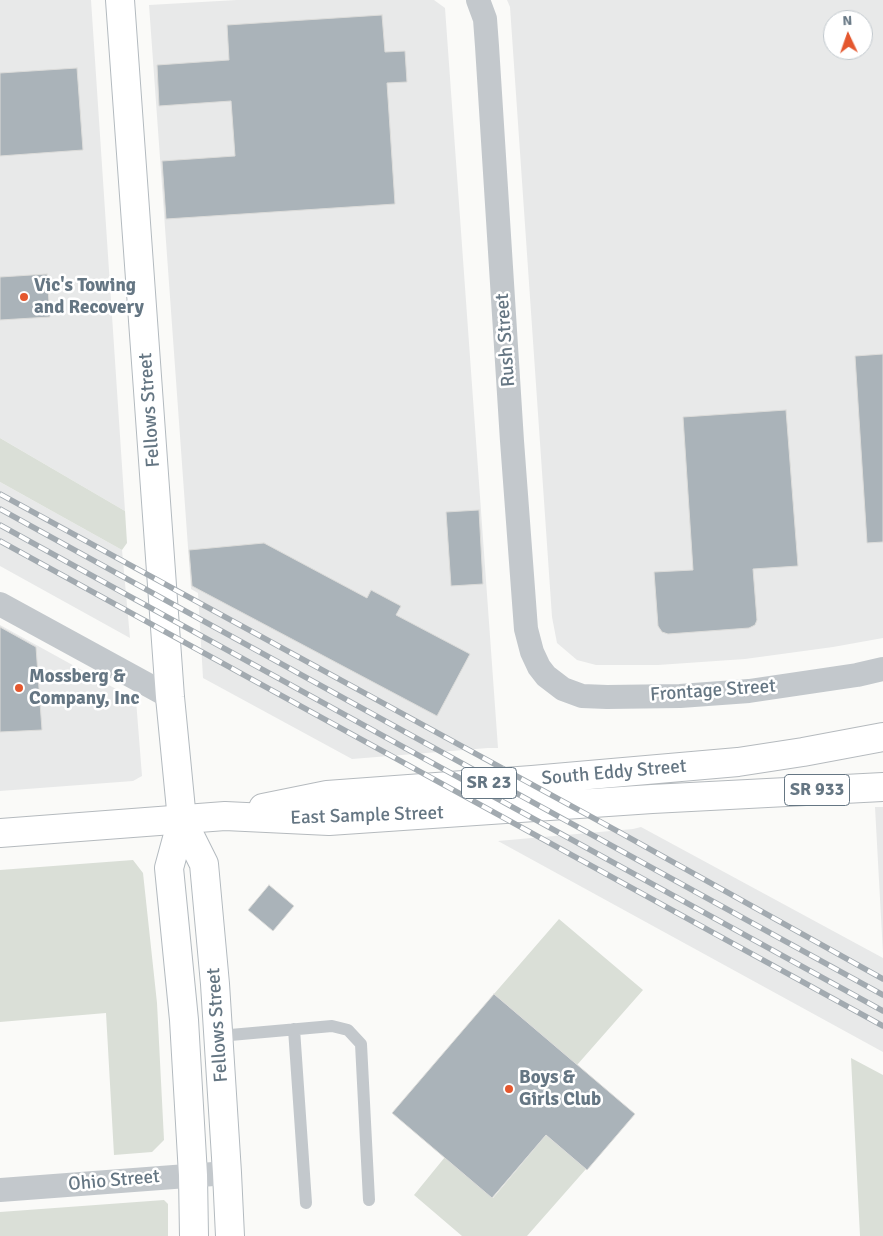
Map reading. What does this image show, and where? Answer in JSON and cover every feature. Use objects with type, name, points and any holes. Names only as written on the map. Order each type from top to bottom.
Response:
[{"type":"main road","name":"Fellows Street","points":[[120,0],[170,697],[182,820],[169,868],[184,1020],[193,1175],[194,1236]]},
{"type":"main road","name":"South Eddy Street","points":[[225,816],[327,795],[738,762],[883,737]]},
{"type":"main road","name":"SR 23","points":[[750,793],[812,784],[883,770]]},
{"type":"main road","name":"East Sample Street","points":[[0,833],[225,816],[329,822],[750,793],[883,787]]},
{"type":"main road","name":"Fellows Street","points":[[182,820],[204,864],[219,1036],[230,1236]]},
{"type":"street","name":"Rush Street","points":[[478,0],[485,19],[526,629],[532,652],[546,676]]},
{"type":"street","points":[[0,604],[170,697]]},
{"type":"street","name":"Frontage Street","points":[[546,676],[563,689],[582,696],[670,696],[749,691],[857,675],[883,669]]},
{"type":"street","name":"Ohio Street","points":[[0,1190],[227,1173]]},
{"type":"lane","points":[[219,1036],[332,1026],[348,1030],[361,1044],[369,1200]]},
{"type":"lane","points":[[294,1029],[306,1203]]},
{"type":"shaded area","points":[[0,0],[91,0],[125,511],[0,438]]},
{"type":"shaded area","points":[[237,0],[434,0],[445,8],[498,748],[352,759],[203,678],[198,593],[191,589],[149,5]]},
{"type":"shaded area","points":[[507,0],[883,0],[883,638],[745,659],[658,665],[596,665],[577,660],[557,643],[552,617],[510,7]]},
{"type":"shaded area","points":[[0,438],[125,511],[127,543],[122,550],[0,482]]},
{"type":"shaded area","points":[[0,482],[122,550],[130,638],[0,566]]},
{"type":"shaded area","points":[[0,625],[136,700],[142,776],[133,781],[0,791]]},
{"type":"shaded area","points":[[875,807],[883,807],[883,954]]},
{"type":"shaded area","points":[[641,827],[883,958],[883,1052],[498,841]]},
{"type":"shaded area","points":[[133,860],[143,873],[157,1003],[164,1140],[152,1152],[114,1155],[106,1013],[0,1022],[0,870]]},
{"type":"shaded area","points":[[559,919],[643,990],[577,1065],[494,994]]},
{"type":"shaded area","points":[[851,1058],[883,1075],[883,1236],[860,1236]]},
{"type":"shaded area","points":[[546,1135],[586,1169],[527,1236],[462,1236],[414,1195],[445,1157],[493,1198]]},
{"type":"shaded area","points":[[164,1200],[168,1204],[168,1236],[0,1236],[0,1212]]},
{"type":"building","points":[[382,15],[385,52],[405,51],[407,82],[387,83],[395,204],[166,219],[162,161],[235,156],[231,101],[159,106],[157,65],[229,60],[227,25]]},
{"type":"building","points":[[77,68],[83,150],[0,156],[0,73]]},
{"type":"building","name":"Vic's Towing and Recovery","points":[[47,274],[50,317],[0,320],[0,277]]},
{"type":"building","points":[[883,354],[883,542],[867,543],[855,356]]},
{"type":"building","points":[[786,410],[798,566],[753,569],[757,620],[755,625],[749,628],[668,634],[662,632],[658,626],[654,572],[693,570],[683,417]]},
{"type":"building","points":[[479,510],[483,584],[451,586],[446,512]]},
{"type":"building","points":[[264,543],[367,598],[371,590],[401,606],[396,615],[470,654],[437,716],[192,586],[189,550]]},
{"type":"building","name":"Mossberg & Company, Inc","points":[[0,627],[36,647],[42,730],[0,732]]},
{"type":"building","points":[[269,885],[294,906],[273,931],[248,910]]},
{"type":"building","name":"Boys & Girls Club","points":[[494,994],[635,1114],[587,1170],[546,1135],[492,1198],[392,1113]]},
{"type":"railway","points":[[0,494],[619,832],[883,979]]},
{"type":"railway","points":[[0,509],[883,995]]},
{"type":"railway","points":[[0,525],[883,1011]]},
{"type":"railway","points":[[0,541],[883,1026]]},
{"type":"place","name":"Vic's Towing and Recovery","points":[[24,297]]},
{"type":"place","name":"Mossberg & Company, Inc","points":[[19,688]]},
{"type":"place","name":"Boys & Girls Club","points":[[509,1089]]}]
